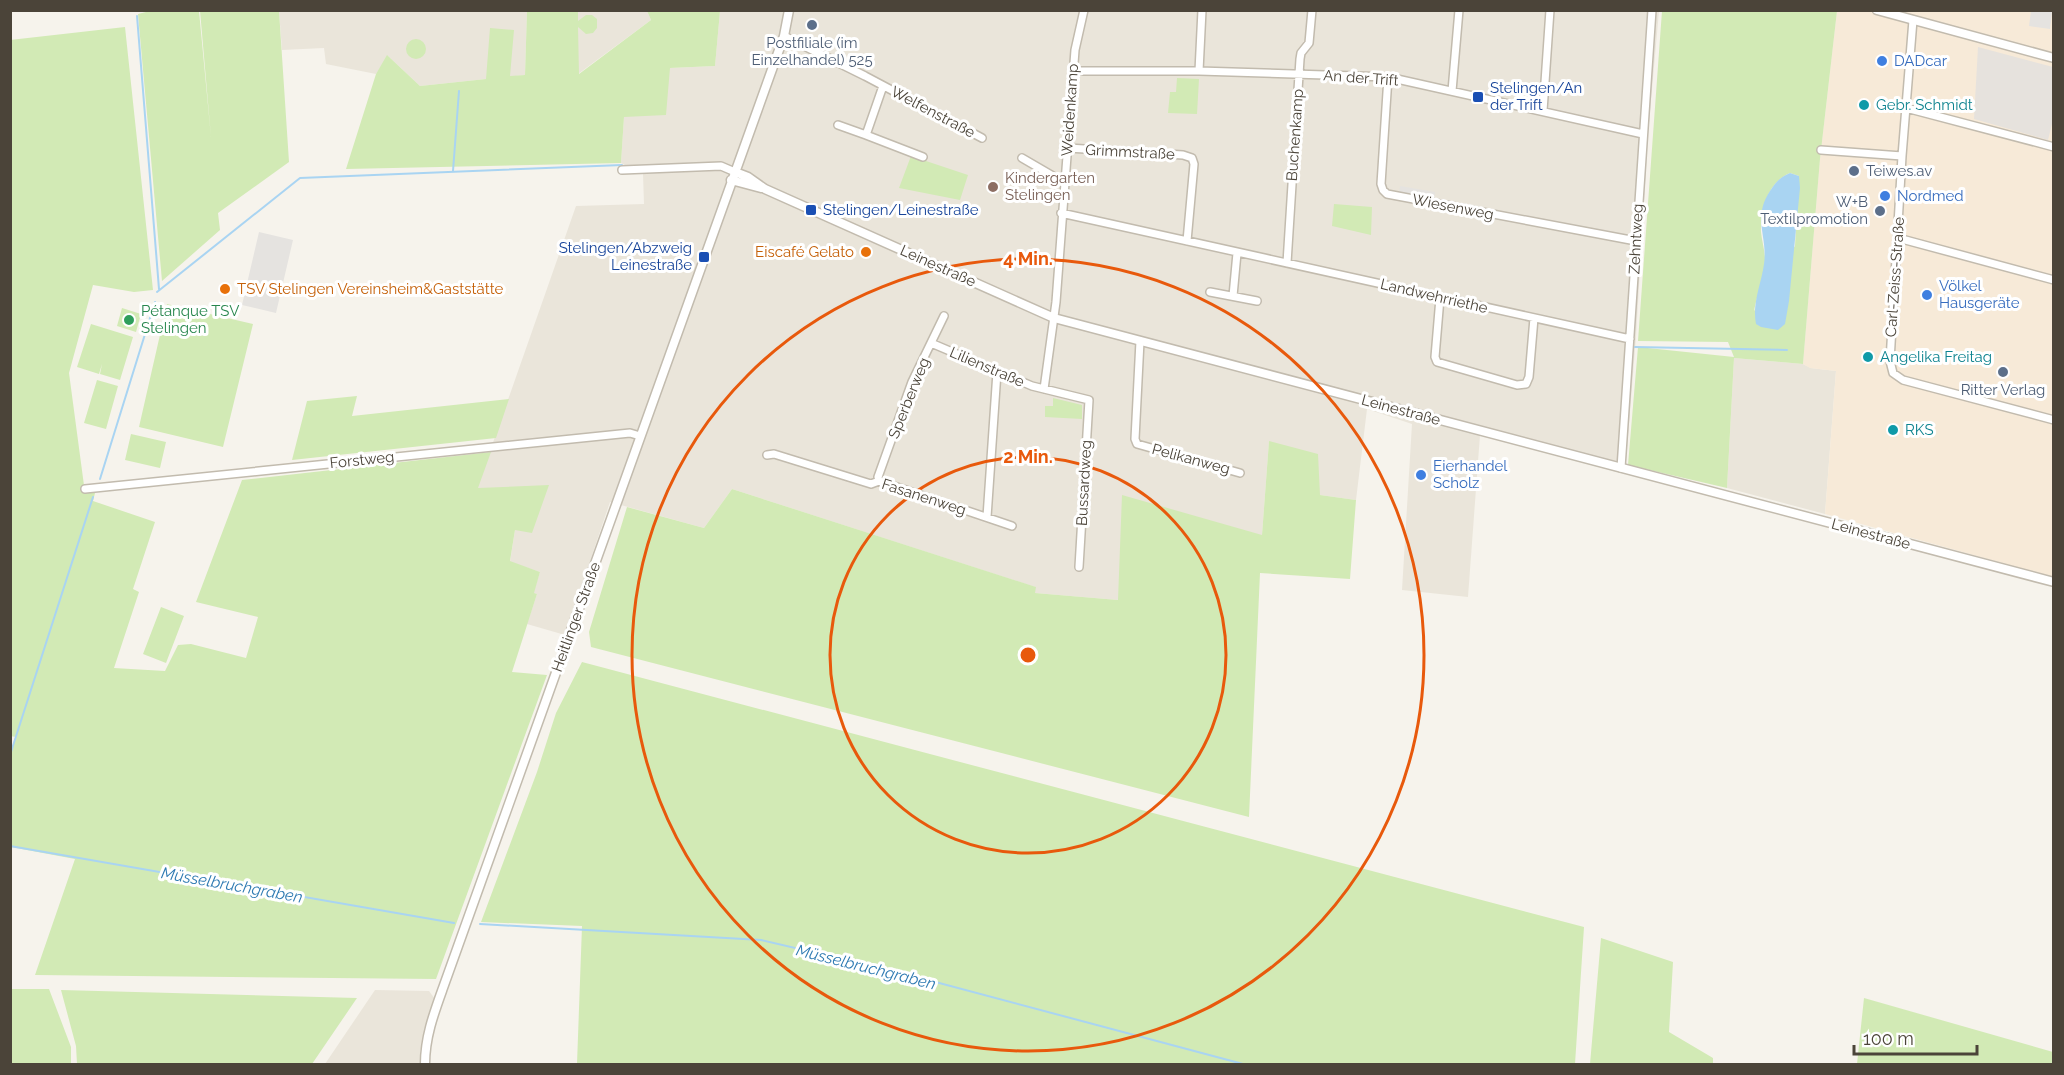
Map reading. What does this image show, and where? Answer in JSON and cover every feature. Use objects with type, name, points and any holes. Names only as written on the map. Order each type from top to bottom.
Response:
[{"type":"street","name":"Heitlinger Straße","points":[[425,1065],[425,1050],[430,1025],[784,36],[789,10]]},
{"type":"street","name":"Weidenkamp","points":[[1054,318],[1075,50],[1084,10]]},
{"type":"street","points":[[1199,71],[1202,10]]},
{"type":"street","name":"Buchenkamp","points":[[1287,263],[1301,53],[1309,43],[1312,10]]},
{"type":"street","points":[[1452,92],[1459,10]]},
{"type":"street","points":[[1543,111],[1550,10]]},
{"type":"street","name":"Zehntweg","points":[[1621,468],[1652,10]]},
{"type":"street","points":[[1877,10],[2054,58]]},
{"type":"street","name":"Carl-Zeiss-Straße","points":[[1913,20],[1902,156],[1890,361],[1893,373],[1903,380],[2054,420]]},
{"type":"street","name":"Welfenstraße","points":[[784,36],[982,138]]},
{"type":"street","name":"An der Trift","points":[[1074,71],[1199,71],[1388,78],[1643,134]]},
{"type":"street","name":"Wiesenweg","points":[[1388,78],[1381,184],[1387,194],[1636,242]]},
{"type":"street","name":"Welfenstraße","points":[[866,135],[883,86]]},
{"type":"street","points":[[1906,108],[2054,147]]},
{"type":"street","points":[[838,125],[924,157]]},
{"type":"street","name":"Grimmstraße","points":[[1068,148],[1183,155],[1192,158],[1194,164],[1187,241]]},
{"type":"street","points":[[1821,150],[1902,156]]},
{"type":"street","points":[[1022,158],[1065,183]]},
{"type":"street","points":[[622,170],[721,166],[733,176]]},
{"type":"street","name":"Leinestraße","points":[[733,176],[748,177],[765,189],[1054,318],[2054,582]]},
{"type":"street","name":"Landwehrriethe","points":[[1061,213],[1630,339]]},
{"type":"street","points":[[1898,238],[2054,280]]},
{"type":"street","points":[[1233,296],[1237,253]]},
{"type":"street","points":[[1210,292],[1257,301]]},
{"type":"street","points":[[1440,298],[1435,357],[1437,362],[1517,385],[1526,384],[1529,378],[1534,318]]},
{"type":"street","name":"Sperberweg","points":[[879,481],[878,477],[912,382],[944,316]]},
{"type":"street","name":"Lilienstraße","points":[[1044,389],[1054,318]]},
{"type":"street","name":"Pelikanweg","points":[[1140,341],[1134,439],[1137,444],[1240,473]]},
{"type":"street","name":"Lilienstraße","points":[[931,343],[997,372],[1044,389],[1089,400]]},
{"type":"street","points":[[987,517],[997,372]]},
{"type":"street","name":"Bussardweg","points":[[1079,567],[1089,400]]},
{"type":"street","name":"Forstweg","points":[[85,489],[630,433],[640,436]]},
{"type":"street","name":"Fasanenweg","points":[[767,455],[774,454],[871,484],[879,481],[1012,526]]},
{"type":"shaded area","points":[[279,11],[527,11],[525,75],[420,86],[388,56],[376,74],[326,64],[324,48],[282,50]]},
{"type":"shaded area","points":[[578,11],[647,11],[651,20],[578,74]]},
{"type":"shaded area","points":[[720,11],[1659,11],[1648,134],[1625,474],[1480,435],[1468,597],[1402,590],[1412,424],[1367,409],[1356,500],[1320,495],[1269,441],[1262,535],[1118,600],[1035,593],[1035,587],[732,489],[704,528],[610,502],[565,635],[527,624],[537,594],[533,593],[540,572],[510,562],[515,530],[477,488],[576,206],[644,204],[643,174],[621,163],[624,117],[670,68],[715,66]]},
{"type":"shaded area","points":[[1837,11],[2053,11],[2053,577],[1825,514],[1836,371],[1810,368],[1803,364],[1820,159]]},
{"type":"shaded area","points":[[2031,11],[2052,11],[2050,29],[2029,26]]},
{"type":"shaded area","points":[[1978,47],[2053,67],[2053,120],[2048,140],[1974,119]]},
{"type":"shaded area","points":[[1400,186],[1435,192],[1434,200],[1399,194]]},
{"type":"shaded area","points":[[259,232],[293,240],[276,313],[242,305]]},
{"type":"shaded area","points":[[1734,358],[1803,364],[1811,368],[1836,371],[1825,514],[1727,488]]},
{"type":"shaded area","points":[[375,990],[429,991],[435,999],[420,1052],[420,1064],[325,1064]]},
{"type":"green space","points":[[150,11],[199,11],[211,137],[200,11],[279,11],[289,162],[218,213],[220,230],[162,281],[138,14]]},
{"type":"green space","points":[[527,11],[578,11],[578,21],[586,15],[592,15],[597,19],[597,28],[593,33],[586,34],[578,27],[579,74],[651,20],[647,11],[720,11],[715,66],[670,68],[666,115],[624,117],[621,163],[346,169],[376,74],[387,55],[420,86],[486,79],[490,28],[514,30],[510,76],[525,75]]},
{"type":"green space","points":[[1662,11],[1837,11],[1820,159],[1803,364],[1734,358],[1727,488],[1628,465],[1638,347],[1734,357],[1728,342],[1638,341]],"holes":[[[1790,173],[1799,176],[1795,246],[1754,311],[1765,260],[1761,232],[1764,206],[1771,190],[1782,177]]]},
{"type":"green space","points":[[125,27],[153,290],[134,292],[93,285],[69,373],[85,493],[95,493],[93,501],[155,522],[133,589],[139,592],[114,668],[165,671],[178,645],[191,644],[246,658],[258,617],[196,602],[242,480],[491,452],[478,488],[549,485],[532,533],[515,530],[510,561],[540,572],[534,593],[537,594],[512,672],[547,675],[436,979],[35,975],[75,859],[11,847],[10,755],[16,737],[10,736],[10,40]]},
{"type":"green space","points":[[416,39],[423,42],[426,49],[423,56],[416,59],[409,56],[406,49],[409,42]]},
{"type":"green space","points":[[1177,78],[1199,79],[1197,114],[1168,113],[1170,92],[1176,92]]},
{"type":"green space","points":[[911,156],[968,175],[960,200],[899,188]]},
{"type":"green space","points":[[1334,204],[1372,207],[1371,235],[1332,226]]},
{"type":"green space","points":[[167,304],[253,324],[223,447],[139,427]]},
{"type":"green space","name":"Pétanque TSV Stelingen","points":[[122,308],[141,314],[136,332],[117,326]]},
{"type":"green space","points":[[91,324],[133,337],[120,380],[100,374],[102,364],[99,374],[77,367]]},
{"type":"green space","points":[[97,380],[118,386],[106,429],[84,423]]},
{"type":"green space","points":[[357,396],[352,416],[509,399],[496,438],[292,460],[307,401]]},
{"type":"green space","points":[[1053,398],[1082,405],[1082,419],[1045,417],[1045,406],[1053,406]]},
{"type":"green space","points":[[131,434],[166,442],[160,468],[125,460]]},
{"type":"green space","points":[[1269,441],[1318,454],[1320,495],[1356,500],[1350,579],[1260,573],[1249,817],[591,647],[589,632],[627,507],[704,528],[732,489],[1036,587],[1035,593],[1118,600],[1122,495],[1262,535]]},
{"type":"green space","points":[[161,607],[184,616],[166,663],[143,654]]},
{"type":"green space","points":[[582,662],[1584,927],[1575,1064],[577,1064],[582,926],[481,922],[537,772],[556,713]]},
{"type":"green space","points":[[1601,938],[1673,962],[1669,1032],[1713,1058],[1713,1064],[1590,1064]]},
{"type":"green space","points":[[11,989],[49,989],[71,1047],[71,1064],[11,1064]]},
{"type":"green space","points":[[61,990],[357,998],[312,1064],[77,1064],[76,1046]]},
{"type":"green space","points":[[1864,998],[2053,1052],[2053,1064],[1857,1064]]},
{"type":"water","points":[[1790,173],[1799,176],[1800,188],[1789,301],[1785,324],[1778,330],[1756,324],[1756,301],[1765,254],[1761,219],[1762,210],[1770,191],[1778,180]]},
{"type":"waterway","points":[[137,16],[159,289]]},
{"type":"waterway","points":[[453,171],[459,91]]},
{"type":"waterway","points":[[157,292],[300,178],[622,165]]},
{"type":"waterway","points":[[100,479],[155,302]]},
{"type":"waterway","points":[[1635,347],[1787,350]]},
{"type":"waterway","points":[[10,755],[93,497]]},
{"type":"waterway","name":"Müsselbruchgraben","points":[[10,846],[454,923]]},
{"type":"waterway","name":"Müsselbruchgraben","points":[[480,924],[761,940],[898,972],[1243,1064]]},
{"type":"place","name":"Postfiliale (im Einzelhandel) 525","points":[[812,25]]},
{"type":"place","name":"DADcar","points":[[1882,61]]},
{"type":"place","name":"Stelingen/An der Trift","points":[[1478,97]]},
{"type":"place","name":"Gebr. Schmidt","points":[[1864,105]]},
{"type":"place","name":"Teiwes.av","points":[[1854,171]]},
{"type":"place","name":"Kindergarten Stelingen","points":[[993,187]]},
{"type":"place","name":"Nordmed","points":[[1885,196]]},
{"type":"place","name":"Stelingen/Leinestraße","points":[[811,210]]},
{"type":"place","name":"W+B Textilpromotion","points":[[1880,211]]},
{"type":"place","name":"Eiscafé Gelato","points":[[866,252]]},
{"type":"place","name":"Stelingen/Abzweig Leinestraße","points":[[704,257]]},
{"type":"place","name":"TSV Stelingen Vereinsheim&Gaststätte","points":[[225,289]]},
{"type":"place","name":"Völkel Hausgeräte","points":[[1927,295]]},
{"type":"place","name":"Pétanque TSV Stelingen","points":[[129,320]]},
{"type":"place","name":"Angelika Freitag","points":[[1868,357]]},
{"type":"place","name":"Ritter Verlag","points":[[2003,372]]},
{"type":"place","name":"RKS","points":[[1893,430]]},
{"type":"place","name":"Eierhandel Scholz","points":[[1421,475]]}]
